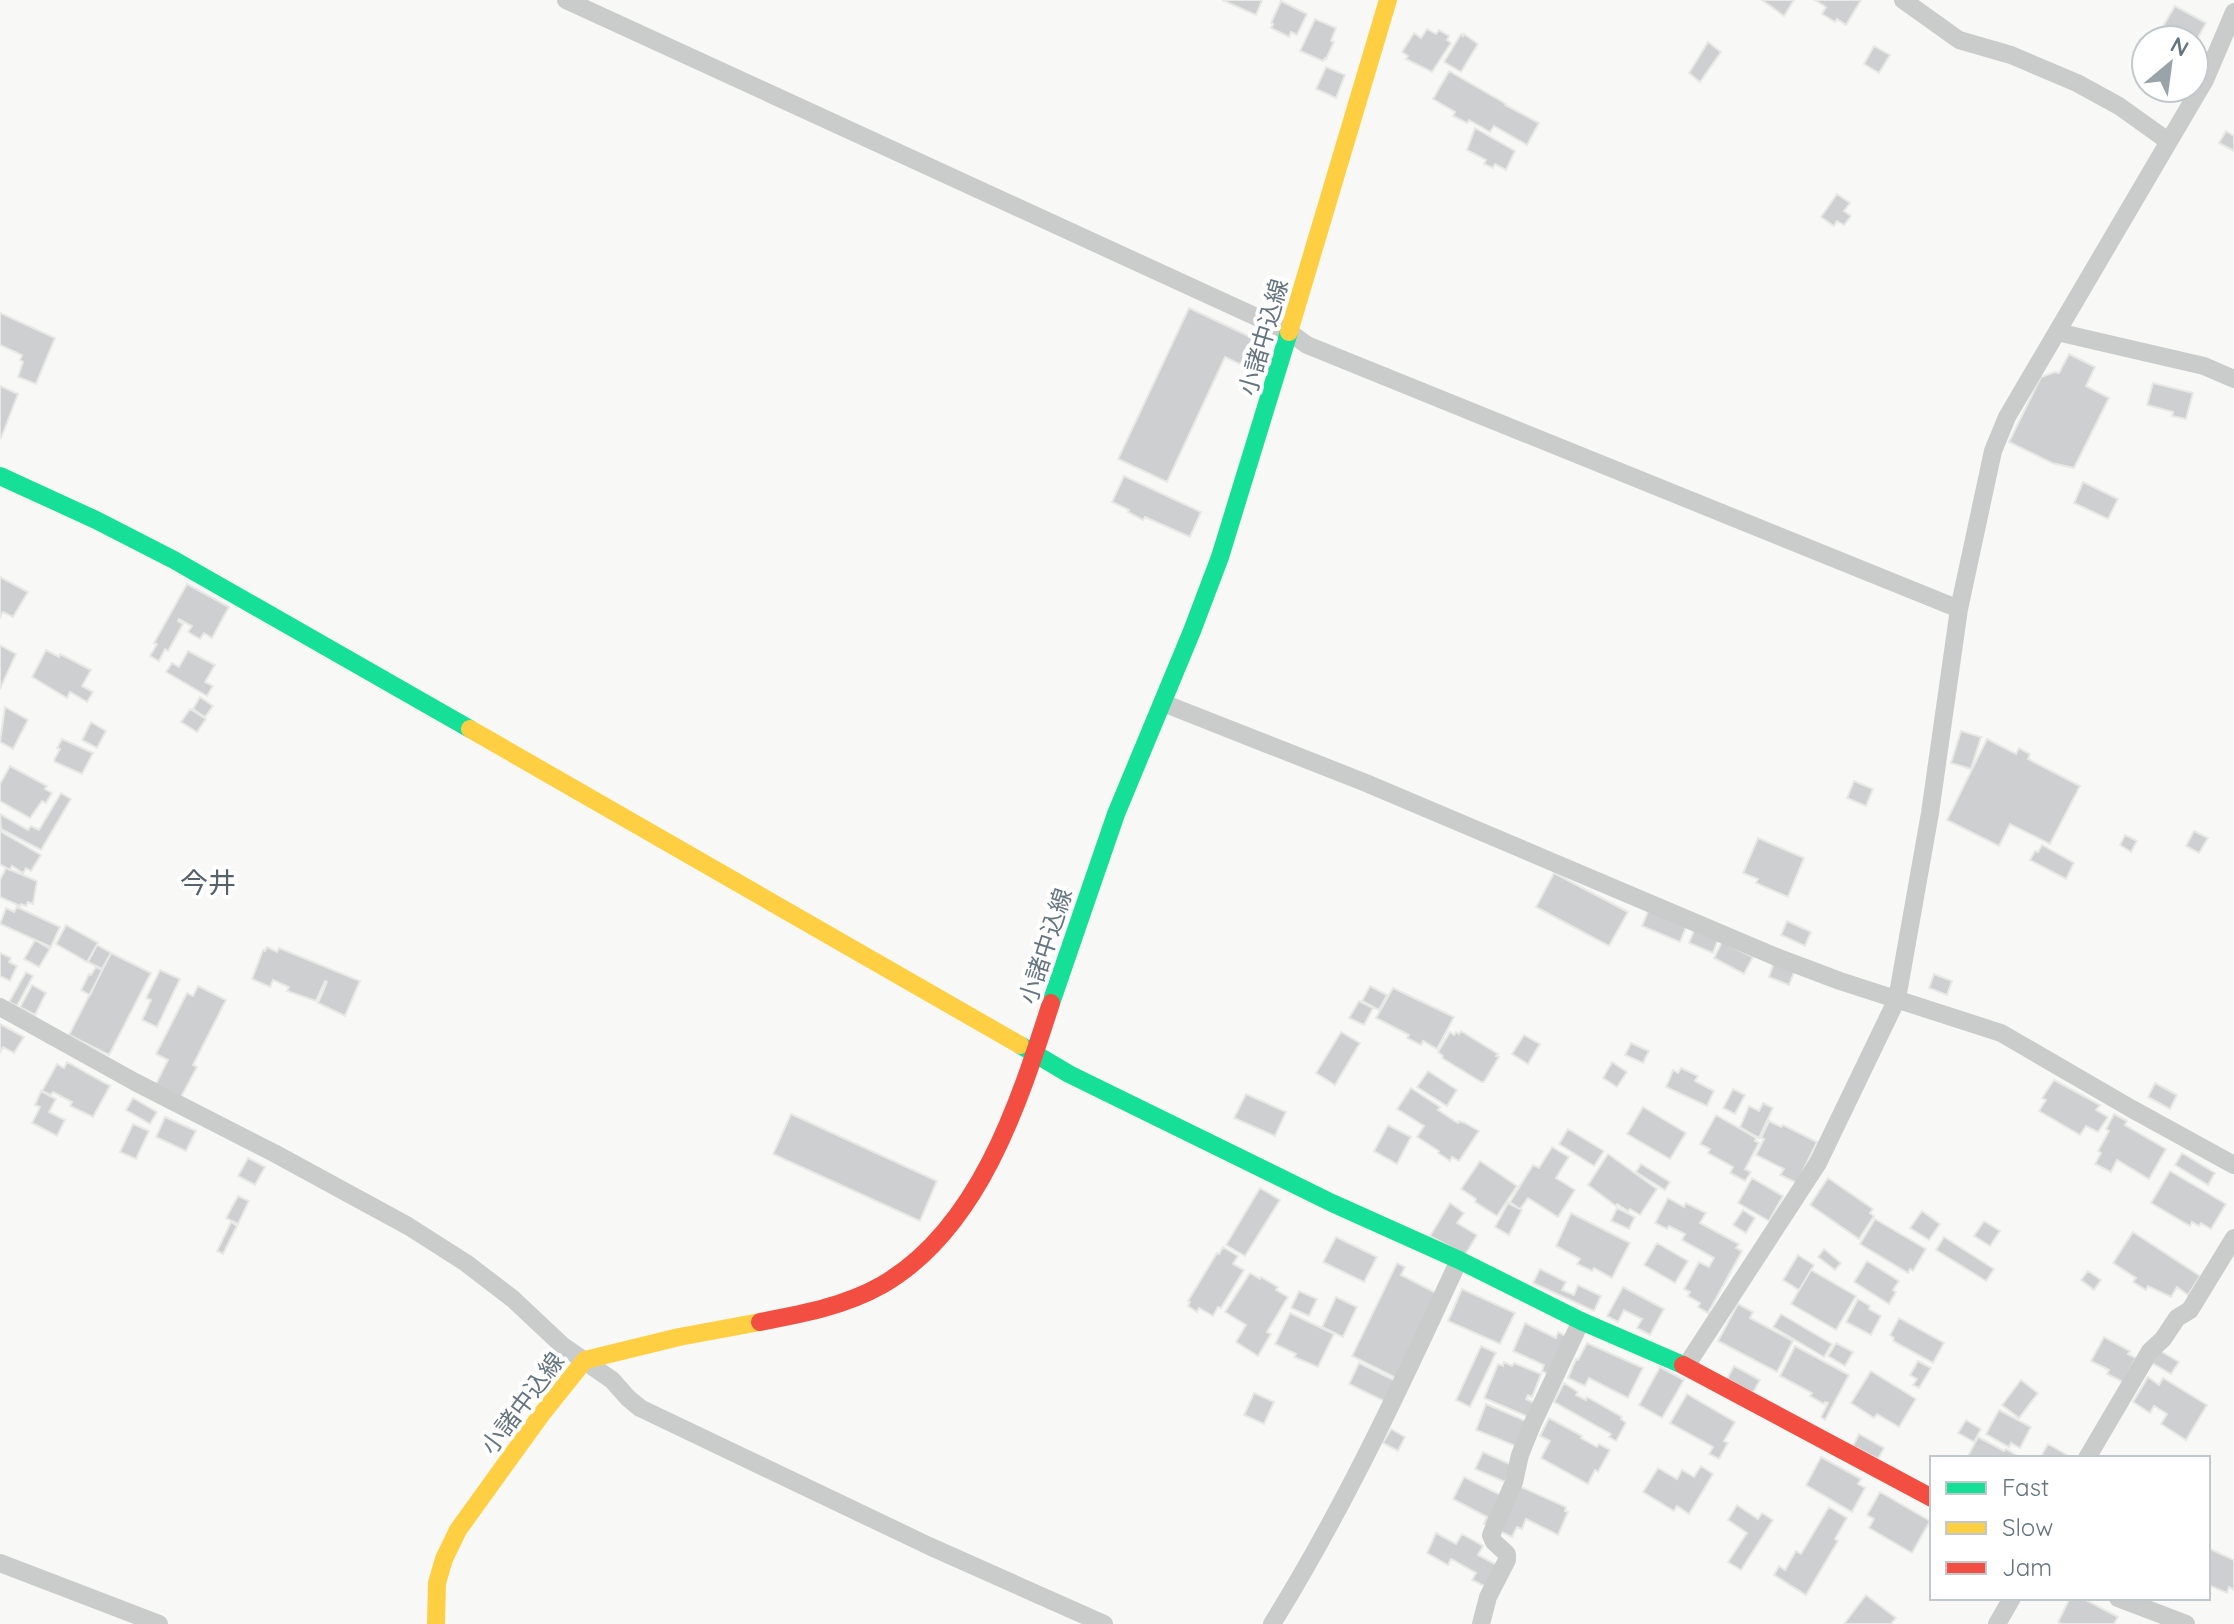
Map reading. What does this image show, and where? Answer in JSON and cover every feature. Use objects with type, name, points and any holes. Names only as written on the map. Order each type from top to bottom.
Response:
[{"type":"street","points":[[566,0],[1289,332],[1307,345],[1959,609]]},
{"type":"street","name":"小諸中込線","points":[[436,1624],[437,1583],[458,1530],[585,1360],[841,1304],[876,1288],[905,1270],[951,1221],[986,1171],[1035,1055],[1101,853],[1219,560],[1265,417],[1388,0]]},
{"type":"street","points":[[1903,0],[1959,40],[2011,55],[2077,83],[2119,106],[2168,141]]},
{"type":"street","points":[[1686,1366],[1818,1163],[1897,999],[1930,813],[1959,609],[1993,451],[2007,417],[2205,80],[2234,12]]},
{"type":"street","points":[[2057,332],[2204,366],[2234,379]]},
{"type":"street","points":[[0,476],[174,560],[1069,1074],[1581,1321],[1686,1366],[1930,1497]]},
{"type":"street","points":[[1163,703],[1366,783],[1745,945],[1840,981],[2001,1033],[2234,1165]]},
{"type":"street","points":[[0,1007],[408,1226],[466,1263],[513,1299],[563,1346],[612,1380],[640,1408],[929,1546],[1104,1624]]},
{"type":"street","points":[[2088,1456],[2150,1351],[2163,1339],[2177,1318],[2190,1310],[2234,1238]]},
{"type":"street","points":[[1272,1624],[1301,1577],[1397,1393],[1459,1260]]},
{"type":"street","points":[[1481,1624],[1488,1597],[1507,1560],[1507,1554],[1491,1535],[1514,1482],[1520,1455],[1532,1425],[1581,1321]]},
{"type":"street","points":[[0,1563],[159,1624]]},
{"type":"street","points":[[1997,1624],[2011,1600]]},
{"type":"street","points":[[2123,1600],[2186,1624]]},
{"type":"building","points":[[1222,0],[1260,0],[1262,1],[1256,15]]},
{"type":"building","points":[[1762,0],[1794,0],[1784,16]]},
{"type":"building","points":[[1815,0],[1861,0],[1846,25],[1822,14],[1826,7]]},
{"type":"building","points":[[1281,1],[1307,14],[1297,35],[1291,32],[1289,37],[1271,28]]},
{"type":"building","points":[[2175,6],[2206,23],[2205,24],[2164,24]]},
{"type":"building","points":[[1315,19],[1336,28],[1331,41],[1334,42],[1323,61],[1300,51]]},
{"type":"building","points":[[1427,29],[1436,34],[1439,30],[1449,36],[1447,40],[1451,43],[1432,72],[1406,59],[1408,56],[1402,52],[1414,33],[1421,38]]},
{"type":"building","points":[[1461,34],[1478,44],[1461,72],[1444,62]]},
{"type":"building","points":[[1708,42],[1721,52],[1700,82],[1689,73]]},
{"type":"building","points":[[1874,46],[1890,55],[1879,73],[1864,64]]},
{"type":"building","points":[[1326,67],[1345,75],[1336,98],[1316,89]]},
{"type":"building","points":[[1449,71],[1539,123],[1527,145],[1494,126],[1490,132],[1469,120],[1467,123],[1433,99]]},
{"type":"building","points":[[1475,128],[1515,151],[1506,170],[1495,164],[1493,168],[1484,164],[1486,160],[1467,150]]},
{"type":"building","points":[[2226,131],[2234,136],[2234,151],[2219,143]]},
{"type":"building","points":[[1837,194],[1850,203],[1844,211],[1851,216],[1844,225],[1837,221],[1834,226],[1821,217]]},
{"type":"building","points":[[1189,308],[1259,341],[1246,367],[1225,357],[1167,482],[1118,459]]},
{"type":"building","points":[[0,313],[55,338],[36,384],[18,377],[22,355],[0,345]]},
{"type":"building","points":[[2069,354],[2095,367],[2086,386],[2109,398],[2074,468],[2052,463],[2009,442],[2041,377],[2059,373]]},
{"type":"building","points":[[2153,383],[2193,393],[2186,419],[2147,405]]},
{"type":"building","points":[[0,386],[18,394],[1,438],[0,437]]},
{"type":"building","points":[[1124,476],[1201,512],[1190,537],[1145,517],[1143,520],[1112,502]]},
{"type":"building","points":[[2083,482],[2118,499],[2108,519],[2074,503]]},
{"type":"building","points":[[0,577],[28,592],[13,617],[3,612],[0,617]]},
{"type":"building","points":[[187,584],[229,607],[212,638],[204,633],[200,639],[188,632],[192,626],[179,619],[183,624],[159,661],[150,656],[157,644],[154,643]]},
{"type":"building","points":[[0,645],[16,654],[0,689]]},
{"type":"building","points":[[46,650],[91,670],[82,686],[93,692],[87,702],[70,692],[67,698],[32,677]]},
{"type":"building","points":[[188,651],[215,665],[205,682],[213,686],[207,696],[166,672],[172,663],[179,667]]},
{"type":"building","points":[[200,697],[213,706],[205,717],[193,709]]},
{"type":"building","points":[[5,707],[28,720],[13,749],[0,742]]},
{"type":"building","points":[[190,709],[206,719],[197,732],[181,722]]},
{"type":"building","points":[[91,722],[106,731],[97,748],[82,740]]},
{"type":"building","points":[[1961,731],[1981,737],[1971,769],[1951,763]]},
{"type":"building","points":[[62,739],[93,753],[82,774],[55,762]]},
{"type":"building","points":[[1987,739],[2016,754],[2019,748],[2030,754],[2028,759],[2080,786],[2050,844],[2010,824],[1999,846],[1947,820]]},
{"type":"building","points":[[10,766],[47,786],[45,789],[52,793],[30,818],[0,801],[0,784]]},
{"type":"building","points":[[1854,781],[1873,789],[1866,806],[1847,798]]},
{"type":"building","points":[[61,793],[71,799],[41,850],[1,829],[0,814],[28,830],[31,826],[39,830]]},
{"type":"building","points":[[0,831],[41,855],[31,871],[26,868],[23,873],[12,866],[10,870],[0,864]]},
{"type":"building","points":[[2194,831],[2208,838],[2199,853],[2186,846]]},
{"type":"building","points":[[2125,835],[2137,841],[2131,852],[2120,845]]},
{"type":"building","points":[[1758,838],[1804,858],[1788,897],[1756,883],[1758,879],[1743,873]]},
{"type":"building","points":[[2042,845],[2074,863],[2066,879],[2030,860]]},
{"type":"building","points":[[6,868],[37,881],[33,904],[28,902],[26,906],[20,906],[0,897],[0,880]]},
{"type":"building","points":[[1554,873],[1628,912],[1609,946],[1536,907]]},
{"type":"building","points":[[17,907],[60,927],[51,947],[0,924],[6,908],[14,912]]},
{"type":"building","points":[[1649,909],[1687,925],[1680,942],[1642,926]]},
{"type":"building","points":[[1787,921],[1811,932],[1805,946],[1781,935]]},
{"type":"building","points":[[66,925],[98,943],[87,962],[56,944]]},
{"type":"building","points":[[1695,928],[1719,937],[1713,953],[1689,943]]},
{"type":"building","points":[[35,940],[50,949],[39,967],[24,959]]},
{"type":"building","points":[[1722,942],[1753,957],[1744,974],[1714,958]]},
{"type":"building","points":[[97,945],[111,953],[102,969],[88,962]]},
{"type":"building","points":[[267,947],[277,952],[279,948],[360,981],[345,1016],[318,1003],[325,981],[316,1001],[287,991],[289,987],[273,980],[270,987],[252,979]]},
{"type":"building","points":[[0,953],[11,958],[9,962],[17,966],[10,981],[0,976]]},
{"type":"building","points":[[111,953],[151,973],[109,1055],[69,1035]]},
{"type":"building","points":[[1774,962],[1795,970],[1789,985],[1769,977]]},
{"type":"building","points":[[96,967],[102,970],[90,995],[81,990]]},
{"type":"building","points":[[160,970],[180,979],[157,1027],[142,1020],[151,1000],[146,998]]},
{"type":"building","points":[[26,972],[33,976],[17,1006],[9,1002]]},
{"type":"building","points":[[1934,974],[1952,981],[1947,995],[1929,988]]},
{"type":"building","points":[[32,985],[46,993],[35,1015],[20,1007]]},
{"type":"building","points":[[198,986],[226,1000],[193,1065],[197,1067],[181,1097],[156,1084],[168,1060],[156,1054],[187,993],[193,996]]},
{"type":"building","points":[[1370,986],[1387,995],[1379,1010],[1362,1001]]},
{"type":"building","points":[[1393,988],[1454,1017],[1437,1049],[1423,1041],[1421,1045],[1407,1038],[1409,1035],[1376,1018]]},
{"type":"building","points":[[1359,1001],[1373,1008],[1364,1025],[1349,1018]]},
{"type":"building","points":[[0,1024],[24,1037],[14,1053],[3,1047],[0,1053]]},
{"type":"building","points":[[1461,1031],[1498,1054],[1484,1082],[1442,1058],[1438,1052],[1450,1032],[1454,1035]]},
{"type":"building","points":[[1341,1032],[1360,1043],[1335,1085],[1316,1073]]},
{"type":"building","points":[[1524,1035],[1540,1044],[1528,1064],[1512,1054]]},
{"type":"building","points":[[1631,1043],[1649,1051],[1643,1063],[1625,1055]]},
{"type":"building","points":[[67,1062],[110,1086],[93,1117],[70,1106],[72,1102],[53,1092],[51,1095],[42,1091],[57,1064],[64,1068]]},
{"type":"building","points":[[1612,1062],[1627,1072],[1617,1087],[1603,1078]]},
{"type":"building","points":[[1681,1068],[1698,1076],[1695,1081],[1714,1091],[1707,1106],[1666,1087],[1673,1070],[1678,1073]]},
{"type":"building","points":[[1428,1071],[1457,1090],[1447,1106],[1417,1087]]},
{"type":"building","points":[[2054,1080],[2100,1105],[2096,1110],[2108,1117],[2098,1132],[2086,1126],[2080,1135],[2039,1111],[2046,1100],[2042,1098]]},
{"type":"building","points":[[2155,1083],[2177,1095],[2170,1109],[2148,1097]]},
{"type":"building","points":[[1411,1088],[1458,1123],[1465,1123],[1479,1131],[1459,1161],[1452,1157],[1450,1161],[1417,1137],[1424,1126],[1397,1109]]},
{"type":"building","points":[[1733,1089],[1745,1095],[1735,1114],[1723,1108]]},
{"type":"building","points":[[41,1091],[56,1099],[49,1112],[65,1120],[57,1136],[32,1123],[40,1107],[35,1105]]},
{"type":"building","points":[[1246,1094],[1286,1112],[1275,1136],[1234,1118]]},
{"type":"building","points":[[133,1098],[157,1112],[150,1124],[126,1110]]},
{"type":"building","points":[[1763,1103],[1773,1108],[1759,1138],[1740,1127],[1749,1106],[1759,1111]]},
{"type":"building","points":[[1643,1107],[1686,1133],[1670,1159],[1627,1134]]},
{"type":"building","points":[[791,1114],[937,1181],[920,1221],[773,1154]]},
{"type":"building","points":[[2114,1114],[2127,1121],[2125,1125],[2166,1149],[2149,1179],[2117,1160],[2111,1172],[2095,1164]]},
{"type":"building","points":[[1716,1115],[1756,1138],[1755,1141],[1759,1143],[1745,1169],[1751,1172],[1745,1181],[1730,1173],[1733,1167],[1708,1153],[1710,1149],[1700,1144]]},
{"type":"building","points":[[165,1117],[196,1131],[186,1151],[156,1137]]},
{"type":"building","points":[[1769,1121],[1817,1142],[1797,1183],[1780,1175],[1784,1169],[1756,1155]]},
{"type":"building","points":[[133,1124],[149,1131],[136,1159],[120,1152]]},
{"type":"building","points":[[1388,1125],[1411,1137],[1397,1164],[1374,1151]]},
{"type":"building","points":[[1568,1129],[1604,1151],[1594,1166],[1559,1144]]},
{"type":"building","points":[[1552,1147],[1569,1157],[1556,1178],[1575,1190],[1558,1217],[1528,1198],[1520,1209],[1510,1202],[1533,1165],[1539,1168]]},
{"type":"building","points":[[2182,1153],[2215,1173],[2208,1185],[2175,1165]]},
{"type":"building","points":[[1608,1154],[1657,1189],[1640,1215],[1616,1206],[1588,1185]]},
{"type":"building","points":[[248,1158],[265,1167],[255,1185],[238,1176]]},
{"type":"building","points":[[1480,1161],[1517,1186],[1497,1216],[1461,1189]]},
{"type":"building","points":[[1641,1164],[1670,1182],[1665,1190],[1636,1172]]},
{"type":"building","points":[[2170,1171],[2226,1204],[2211,1229],[2201,1223],[2199,1226],[2192,1222],[2190,1226],[2151,1203]]},
{"type":"building","points":[[1752,1178],[1783,1196],[1769,1221],[1738,1203]]},
{"type":"building","points":[[1828,1178],[1873,1209],[1870,1213],[1874,1216],[1859,1239],[1810,1205]]},
{"type":"building","points":[[1260,1188],[1280,1200],[1245,1256],[1226,1245]]},
{"type":"building","points":[[238,1196],[249,1201],[238,1224],[226,1218]]},
{"type":"building","points":[[1668,1198],[1684,1207],[1686,1203],[1706,1213],[1700,1223],[1739,1244],[1736,1248],[1742,1251],[1708,1313],[1698,1307],[1700,1303],[1688,1296],[1690,1292],[1684,1289],[1699,1262],[1709,1267],[1714,1258],[1682,1240],[1685,1234],[1655,1223]]},
{"type":"building","points":[[1450,1203],[1464,1213],[1457,1223],[1477,1235],[1465,1255],[1430,1236]]},
{"type":"building","points":[[1508,1203],[1522,1210],[1509,1235],[1495,1227]]},
{"type":"building","points":[[1617,1208],[1635,1217],[1629,1229],[1611,1221]]},
{"type":"building","points":[[1743,1210],[1755,1218],[1746,1233],[1733,1225]]},
{"type":"building","points":[[1922,1211],[1940,1224],[1929,1240],[1910,1228]]},
{"type":"building","points":[[1571,1213],[1630,1243],[1612,1278],[1594,1268],[1592,1271],[1577,1264],[1580,1259],[1556,1246]]},
{"type":"building","points":[[1875,1219],[1926,1249],[1913,1271],[1910,1269],[1908,1273],[1860,1244]]},
{"type":"building","points":[[1984,1221],[2000,1231],[1990,1246],[1974,1236]]},
{"type":"building","points":[[231,1222],[237,1226],[223,1254],[217,1251]]},
{"type":"building","points":[[2133,1232],[2200,1276],[2188,1295],[2177,1287],[2171,1297],[2148,1286],[2146,1290],[2133,1282],[2136,1278],[2113,1263]]},
{"type":"building","points":[[1336,1237],[1377,1257],[1364,1282],[1323,1262]]},
{"type":"building","points":[[1944,1237],[1994,1269],[1986,1281],[1936,1250]]},
{"type":"building","points":[[1657,1243],[1688,1261],[1675,1283],[1644,1265]]},
{"type":"building","points":[[1223,1247],[1238,1256],[1233,1264],[1244,1270],[1213,1316],[1199,1308],[1197,1312],[1188,1306],[1188,1301]]},
{"type":"building","points":[[1824,1249],[1841,1263],[1835,1270],[1818,1257]]},
{"type":"building","points":[[1798,1255],[1814,1265],[1799,1290],[1783,1280]]},
{"type":"building","points":[[1867,1261],[1899,1281],[1889,1304],[1854,1282]]},
{"type":"building","points":[[1397,1263],[1405,1267],[1401,1275],[1440,1295],[1398,1379],[1352,1356]]},
{"type":"building","points":[[1540,1269],[1566,1282],[1562,1290],[1574,1295],[1578,1285],[1601,1296],[1594,1311],[1533,1283]]},
{"type":"building","points":[[1811,1270],[1856,1296],[1836,1330],[1791,1304]]},
{"type":"building","points":[[2088,1271],[2101,1280],[2094,1290],[2081,1280]]},
{"type":"building","points":[[1250,1273],[1278,1287],[1276,1290],[1288,1297],[1267,1332],[1271,1334],[1258,1356],[1236,1342],[1246,1325],[1225,1312]]},
{"type":"building","points":[[1623,1287],[1664,1309],[1650,1335],[1637,1328],[1642,1319],[1624,1310],[1618,1322],[1607,1316]]},
{"type":"building","points":[[1462,1289],[1515,1313],[1500,1344],[1448,1321]]},
{"type":"building","points":[[1299,1291],[1317,1299],[1309,1316],[1291,1308]]},
{"type":"building","points":[[1336,1297],[1357,1307],[1343,1337],[1322,1327]]},
{"type":"building","points":[[1858,1299],[1881,1316],[1871,1335],[1846,1322]]},
{"type":"building","points":[[1738,1304],[1753,1312],[1750,1318],[1793,1341],[1777,1372],[1718,1341]]},
{"type":"building","points":[[1290,1313],[1334,1334],[1318,1367],[1294,1357],[1296,1354],[1275,1344]]},
{"type":"building","points":[[1781,1314],[1832,1344],[1824,1357],[1773,1327]]},
{"type":"building","points":[[1899,1318],[1944,1343],[1933,1363],[1893,1341],[1890,1335]]},
{"type":"building","points":[[1525,1323],[1556,1338],[1558,1332],[1568,1337],[1551,1376],[1542,1371],[1544,1365],[1513,1351]]},
{"type":"building","points":[[2104,1337],[2130,1351],[2128,1354],[2136,1358],[2123,1382],[2091,1361]]},
{"type":"building","points":[[1587,1343],[1643,1368],[1628,1398],[1589,1378],[1585,1386],[1568,1378]]},
{"type":"building","points":[[1836,1343],[1853,1352],[1845,1366],[1828,1356]]},
{"type":"building","points":[[1481,1346],[1496,1353],[1470,1407],[1456,1400]]},
{"type":"building","points":[[1795,1346],[1849,1375],[1825,1420],[1821,1417],[1828,1403],[1824,1404],[1810,1396],[1812,1393],[1780,1376]]},
{"type":"building","points":[[2159,1350],[2179,1362],[2171,1374],[2152,1363]]},
{"type":"building","points":[[1918,1361],[1931,1368],[1919,1388],[1913,1385],[1917,1379],[1910,1375]]},
{"type":"building","points":[[1504,1362],[1541,1374],[1532,1397],[1528,1395],[1526,1399],[1537,1404],[1531,1418],[1484,1398],[1498,1364],[1503,1366]]},
{"type":"building","points":[[1359,1363],[1398,1382],[1388,1403],[1349,1384]]},
{"type":"building","points":[[1734,1366],[1760,1380],[1753,1393],[1727,1379]]},
{"type":"building","points":[[1660,1367],[1684,1380],[1662,1418],[1639,1405]]},
{"type":"building","points":[[1871,1371],[1916,1399],[1899,1427],[1877,1414],[1874,1418],[1851,1403]]},
{"type":"building","points":[[2148,1377],[2159,1385],[2163,1378],[2207,1405],[2186,1440],[2161,1424],[2167,1414],[2154,1406],[2150,1413],[2133,1402]]},
{"type":"building","points":[[2021,1380],[2038,1393],[2019,1418],[2002,1405]]},
{"type":"building","points":[[1564,1383],[1578,1392],[1576,1395],[1586,1400],[1587,1397],[1622,1417],[1626,1423],[1616,1441],[1609,1437],[1611,1434],[1554,1402]]},
{"type":"building","points":[[1254,1393],[1274,1402],[1264,1424],[1244,1415]]},
{"type":"building","points":[[1687,1394],[1735,1422],[1724,1441],[1728,1443],[1719,1459],[1709,1454],[1713,1447],[1670,1423]]},
{"type":"building","points":[[1486,1404],[1528,1422],[1518,1447],[1476,1430]]},
{"type":"building","points":[[1999,1410],[2031,1427],[2020,1448],[2011,1443],[2009,1447],[1986,1434]]},
{"type":"building","points":[[1549,1418],[1597,1447],[1599,1444],[1610,1450],[1588,1484],[1541,1458],[1550,1441],[1540,1436]]},
{"type":"building","points":[[1966,1420],[1981,1429],[1974,1442],[1958,1433]]},
{"type":"building","points":[[1391,1429],[1405,1437],[1398,1451],[1383,1443]]},
{"type":"building","points":[[1859,1434],[1884,1448],[1878,1459],[1853,1446]]},
{"type":"building","points":[[1978,1437],[2018,1456],[1968,1456]]},
{"type":"building","points":[[2048,1444],[2067,1455],[2066,1456],[2041,1456]]},
{"type":"building","points":[[1483,1452],[1512,1465],[1505,1482],[1475,1469]]},
{"type":"building","points":[[1821,1457],[1861,1479],[1858,1484],[1865,1488],[1852,1512],[1806,1485]]},
{"type":"building","points":[[1701,1466],[1713,1474],[1689,1514],[1677,1506],[1674,1511],[1643,1492],[1658,1468],[1677,1479],[1682,1470],[1694,1477]]},
{"type":"building","points":[[1464,1477],[1505,1497],[1492,1528],[1484,1524],[1487,1517],[1453,1499]]},
{"type":"building","points":[[1519,1486],[1566,1507],[1565,1511],[1568,1512],[1558,1535],[1526,1519],[1522,1529],[1517,1527],[1512,1537],[1501,1532]]},
{"type":"building","points":[[1880,1492],[1930,1521],[1912,1553],[1869,1528],[1874,1519],[1867,1515]]},
{"type":"building","points":[[1737,1505],[1758,1519],[1762,1513],[1773,1520],[1741,1570],[1728,1562],[1747,1533],[1728,1520]]},
{"type":"building","points":[[1829,1507],[1847,1518],[1835,1539],[1838,1541],[1806,1595],[1774,1575],[1779,1566],[1785,1570],[1796,1551],[1801,1554]]},
{"type":"building","points":[[1436,1533],[1456,1544],[1462,1534],[1483,1546],[1478,1555],[1499,1566],[1488,1588],[1472,1580],[1476,1573],[1451,1559],[1448,1565],[1427,1553]]},
{"type":"building","points":[[2210,1549],[2234,1560],[2234,1590],[2229,1587],[2227,1593],[2210,1586]]},
{"type":"building","points":[[1866,1595],[1896,1618],[1891,1624],[1844,1624]]},
{"type":"building","points":[[2069,1600],[2086,1600],[2118,1617],[2114,1624],[2058,1622]]},
{"type":"traffic: fast","points":[[1051,1003],[1116,814],[1220,557],[1289,332]]},
{"type":"traffic: fast","points":[[0,476],[174,560],[470,729]]},
{"type":"traffic: fast","points":[[1020,1045],[1069,1074],[1332,1203],[1459,1260],[1581,1321],[1683,1365]]},
{"type":"traffic: slow","points":[[1289,332],[1388,0]]},
{"type":"traffic: slow","points":[[470,729],[1020,1045]]},
{"type":"traffic: slow","points":[[436,1624],[437,1583],[458,1530],[585,1360],[679,1337],[760,1322]]},
{"type":"traffic: jam","points":[[760,1322],[823,1308],[868,1292],[916,1261],[945,1231],[970,1198],[991,1160],[1025,1081],[1051,1003]]},
{"type":"traffic: jam","points":[[1683,1365],[1930,1497]]},
{"type":"district","name":"今井","points":[[208,882]]}]
